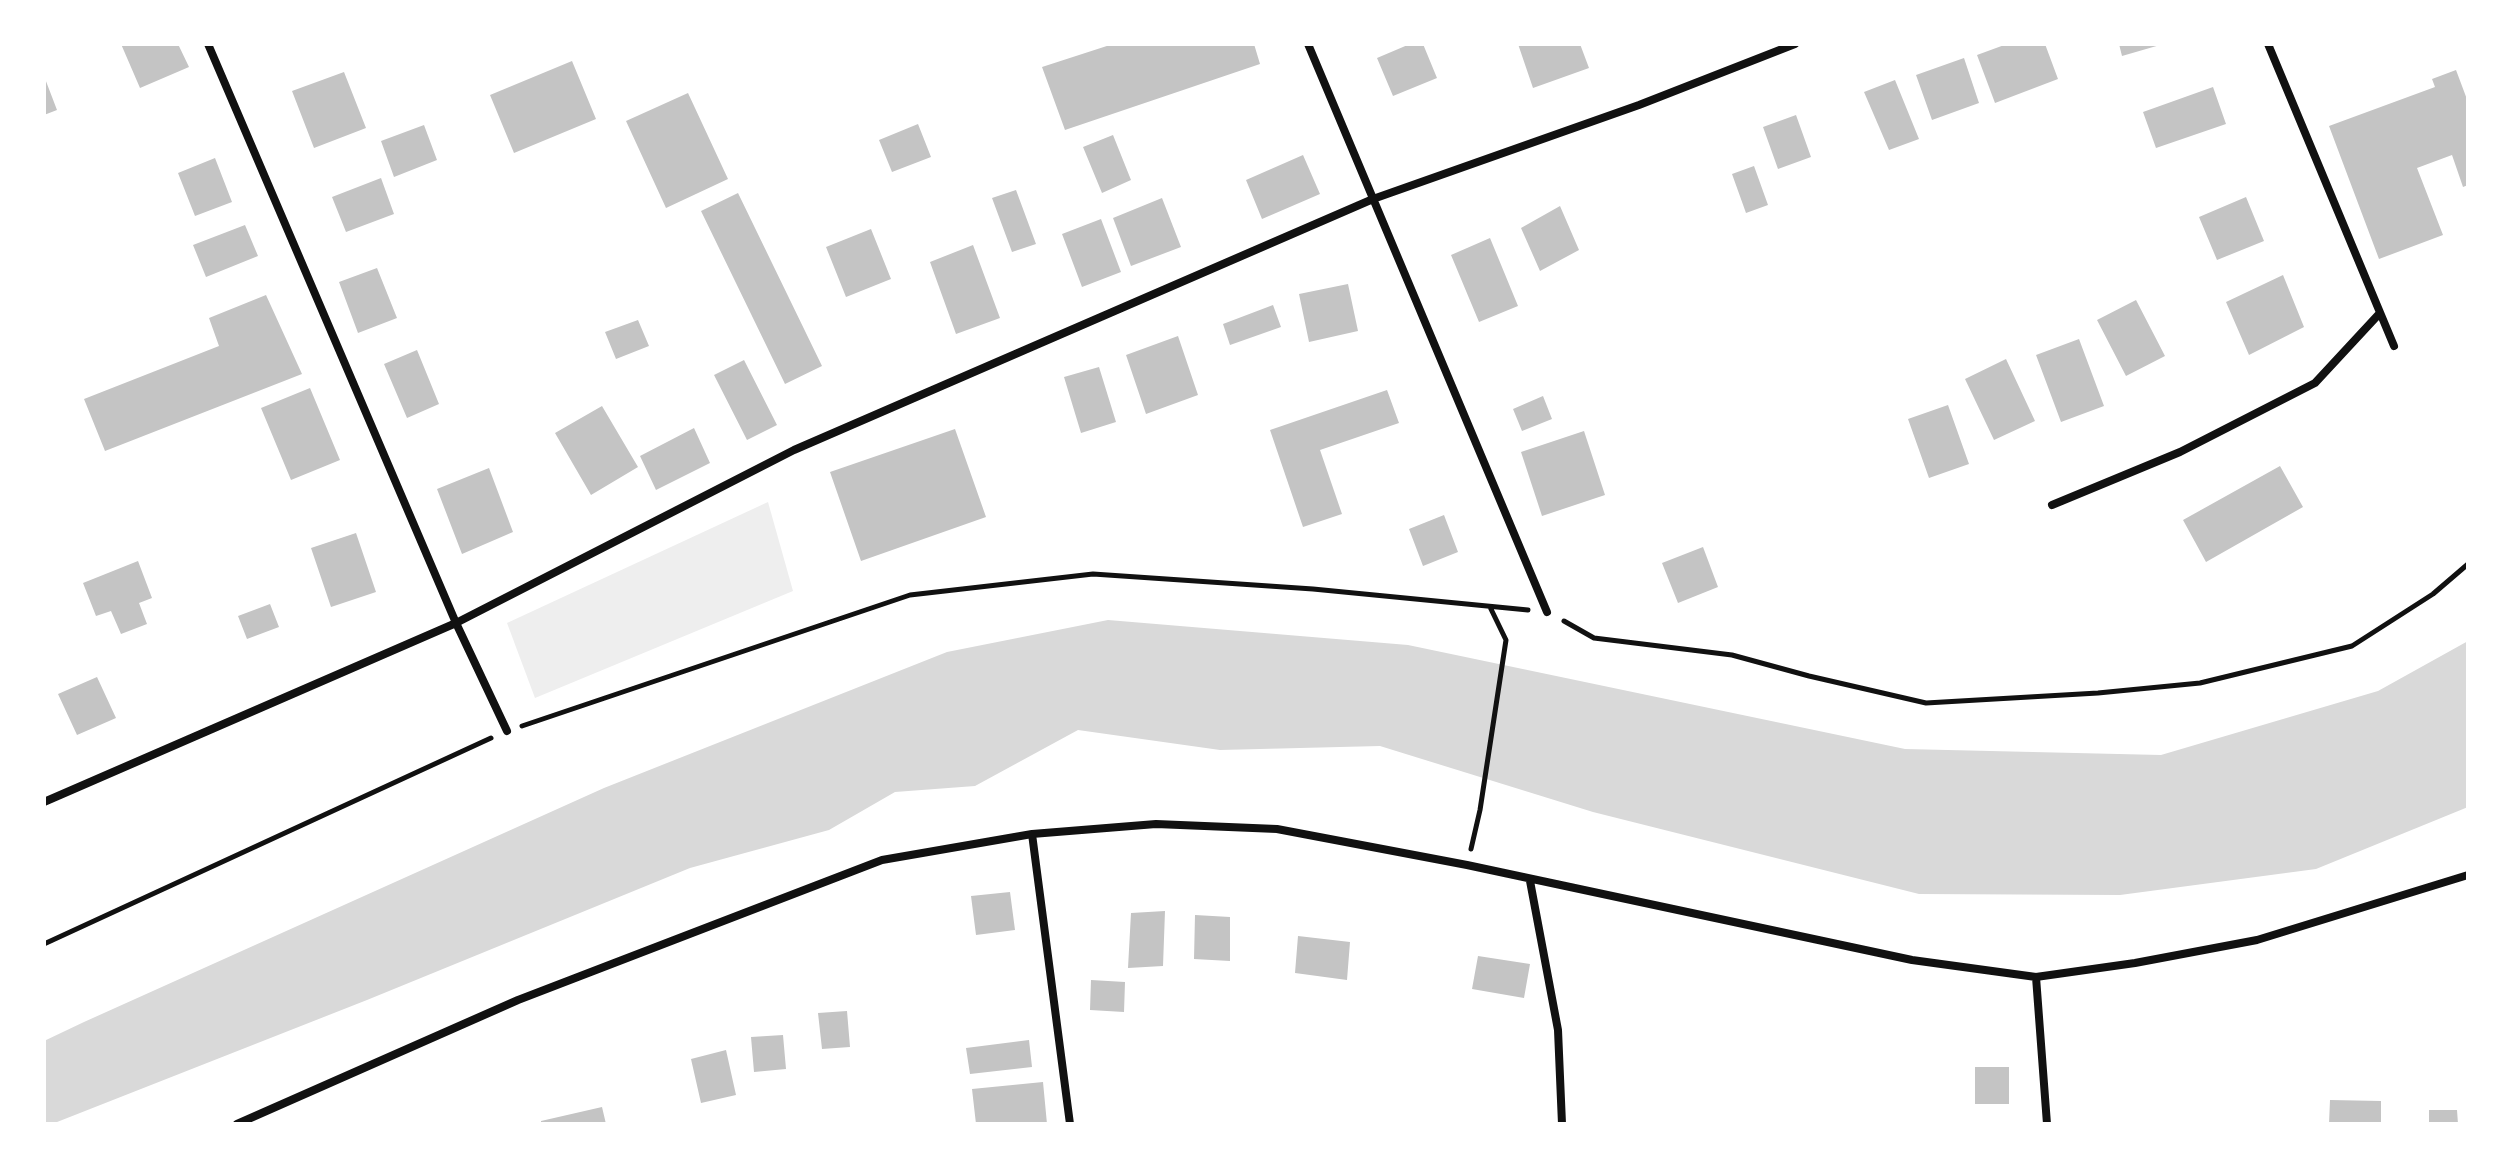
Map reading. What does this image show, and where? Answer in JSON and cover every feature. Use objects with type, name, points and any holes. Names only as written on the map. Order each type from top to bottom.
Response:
[{"type":"street","points":[[208,44],[456,623],[507,731]]},
{"type":"street","points":[[1308,44],[1547,612]]},
{"type":"street","points":[[44,802],[456,623],[794,450],[1373,199],[1639,105],[1795,44]]},
{"type":"street","points":[[2268,44],[2394,346]]},
{"type":"street","points":[[2052,505],[2180,452],[2315,383],[2379,314]]},
{"type":"street","points":[[237,1124],[518,1000],[882,860],[1032,834],[1156,824],[1277,829],[1467,865],[1530,881],[1912,960],[2036,977],[2135,963],[2257,940],[2468,875]]},
{"type":"street","points":[[1032,834],[1070,1124]]},
{"type":"street","points":[[1530,881],[1558,1030],[1562,1124]]},
{"type":"street","points":[[2036,977],[2047,1124]]},
{"type":"path","points":[[44,944],[507,731],[910,595],[1093,574],[1313,589],[1547,612],[1594,638],[1732,655],[1926,703],[2098,693],[2200,683],[2352,646],[2433,594],[2468,564]]},
{"type":"path","points":[[1467,865],[1480,810],[1506,640],[1490,607]]},
{"type":"shaded area","points":[[768,502],[793,591],[535,698],[507,623]]},
{"type":"shaded area","points":[[1108,620],[1408,645],[1905,749],[2161,755],[2378,691],[2468,641],[2468,807],[2316,869],[2120,895],[1919,894],[1593,812],[1380,746],[1220,750],[1078,730],[975,786],[895,792],[829,830],[690,868],[367,1000],[52,1124],[44,1124],[44,1041],[84,1022],[604,788],[947,652]]},
{"type":"building","points":[[121,44],[178,44],[189,67],[140,88]]},
{"type":"building","points":[[1113,44],[1254,44],[1260,64],[1065,130],[1042,67]]},
{"type":"building","points":[[1410,44],[1423,44],[1437,78],[1393,96],[1377,58]]},
{"type":"building","points":[[1518,44],[1580,44],[1589,68],[1533,88]]},
{"type":"building","points":[[2007,44],[2045,44],[2058,79],[1995,103],[1977,55]]},
{"type":"building","points":[[2119,44],[2160,44],[2160,45],[2122,56]]},
{"type":"building","points":[[1964,58],[1979,103],[1932,120],[1916,75]]},
{"type":"building","points":[[572,61],[596,119],[514,153],[490,95]]},
{"type":"building","points":[[2456,70],[2468,102],[2468,185],[2463,187],[2452,155],[2417,168],[2443,235],[2379,259],[2329,126],[2435,87],[2432,79]]},
{"type":"building","points":[[344,72],[366,128],[314,148],[292,91]]},
{"type":"building","points":[[44,76],[57,110],[44,115]]},
{"type":"building","points":[[1895,80],[1919,139],[1889,150],[1864,92]]},
{"type":"building","points":[[2213,87],[2226,124],[2156,148],[2143,112]]},
{"type":"building","points":[[688,93],[728,179],[666,208],[626,121]]},
{"type":"building","points":[[1796,115],[1811,157],[1778,169],[1763,127]]},
{"type":"building","points":[[918,124],[931,157],[892,172],[879,140]]},
{"type":"building","points":[[424,125],[437,160],[394,177],[381,141]]},
{"type":"building","points":[[1113,135],[1131,180],[1102,193],[1083,147]]},
{"type":"building","points":[[1303,155],[1320,194],[1262,219],[1246,180]]},
{"type":"building","points":[[215,158],[232,202],[195,216],[178,173]]},
{"type":"building","points":[[1754,166],[1768,205],[1746,213],[1732,174]]},
{"type":"building","points":[[381,178],[394,214],[346,232],[332,197]]},
{"type":"building","points":[[1016,190],[1036,244],[1012,252],[992,198]]},
{"type":"building","points":[[738,193],[822,366],[785,384],[701,211]]},
{"type":"building","points":[[2246,197],[2264,241],[2217,260],[2199,217]]},
{"type":"building","points":[[1162,198],[1181,247],[1131,266],[1113,218]]},
{"type":"building","points":[[1560,206],[1579,250],[1540,271],[1521,228]]},
{"type":"building","points":[[1101,219],[1121,272],[1082,287],[1062,234]]},
{"type":"building","points":[[245,225],[258,256],[206,277],[193,245]]},
{"type":"building","points":[[871,229],[891,279],[846,297],[826,247]]},
{"type":"building","points":[[1490,238],[1518,306],[1479,322],[1451,255]]},
{"type":"building","points":[[973,245],[1000,318],[956,334],[930,262]]},
{"type":"building","points":[[377,268],[397,318],[358,333],[339,282]]},
{"type":"building","points":[[2283,275],[2304,327],[2249,355],[2226,302]]},
{"type":"building","points":[[1348,284],[1358,331],[1309,342],[1299,294]]},
{"type":"building","points":[[266,295],[302,374],[105,451],[84,399],[219,346],[209,318]]},
{"type":"building","points":[[2136,300],[2165,356],[2126,376],[2097,320]]},
{"type":"building","points":[[1273,305],[1281,327],[1230,345],[1223,324]]},
{"type":"building","points":[[638,320],[649,346],[616,359],[605,332]]},
{"type":"building","points":[[1178,336],[1198,395],[1146,414],[1126,355]]},
{"type":"building","points":[[2079,339],[2104,406],[2061,422],[2036,355]]},
{"type":"building","points":[[417,350],[439,404],[407,418],[384,364]]},
{"type":"building","points":[[2006,359],[2035,421],[1994,440],[1965,379]]},
{"type":"building","points":[[744,360],[777,425],[747,440],[714,375]]},
{"type":"building","points":[[1099,367],[1116,422],[1081,433],[1064,377]]},
{"type":"building","points":[[310,388],[340,460],[291,480],[261,408]]},
{"type":"building","points":[[1387,390],[1399,423],[1320,450],[1342,514],[1303,527],[1270,430]]},
{"type":"building","points":[[1543,396],[1552,419],[1522,431],[1513,409]]},
{"type":"building","points":[[1948,405],[1969,464],[1929,478],[1908,419]]},
{"type":"building","points":[[602,406],[638,467],[591,495],[555,433]]},
{"type":"building","points":[[694,428],[710,463],[656,490],[640,456]]},
{"type":"building","points":[[955,429],[986,517],[861,561],[830,472]]},
{"type":"building","points":[[1584,431],[1605,495],[1542,516],[1521,452]]},
{"type":"building","points":[[2280,466],[2303,507],[2206,562],[2183,520]]},
{"type":"building","points":[[489,468],[513,532],[462,554],[437,489]]},
{"type":"building","points":[[1444,515],[1458,552],[1423,566],[1409,529]]},
{"type":"building","points":[[356,533],[376,592],[331,607],[311,548]]},
{"type":"building","points":[[1703,547],[1718,587],[1678,603],[1662,563]]},
{"type":"building","points":[[138,561],[152,598],[139,603],[147,624],[121,634],[111,611],[96,616],[83,583]]},
{"type":"building","points":[[270,604],[279,627],[247,639],[238,616]]},
{"type":"building","points":[[97,677],[116,718],[77,735],[58,694]]},
{"type":"building","points":[[1010,892],[1015,930],[976,935],[971,896]]},
{"type":"building","points":[[1165,911],[1163,966],[1128,968],[1131,913]]},
{"type":"building","points":[[1195,915],[1230,917],[1230,961],[1194,959]]},
{"type":"building","points":[[1298,936],[1350,942],[1347,980],[1295,973]]},
{"type":"building","points":[[1478,956],[1530,964],[1524,998],[1472,989]]},
{"type":"building","points":[[1091,980],[1125,982],[1124,1012],[1090,1010]]},
{"type":"building","points":[[847,1011],[850,1047],[822,1049],[818,1013]]},
{"type":"building","points":[[783,1035],[786,1069],[754,1072],[751,1037]]},
{"type":"building","points":[[1029,1040],[1032,1067],[970,1074],[966,1048]]},
{"type":"building","points":[[726,1050],[736,1095],[701,1103],[691,1059]]},
{"type":"building","points":[[1975,1067],[2009,1067],[2009,1104],[1975,1104]]},
{"type":"building","points":[[1043,1082],[1047,1124],[976,1124],[972,1089]]},
{"type":"building","points":[[2330,1100],[2381,1101],[2381,1124],[2329,1124]]},
{"type":"building","points":[[602,1107],[606,1124],[541,1124],[541,1121]]},
{"type":"building","points":[[2429,1110],[2457,1110],[2458,1124],[2429,1124]]}]
